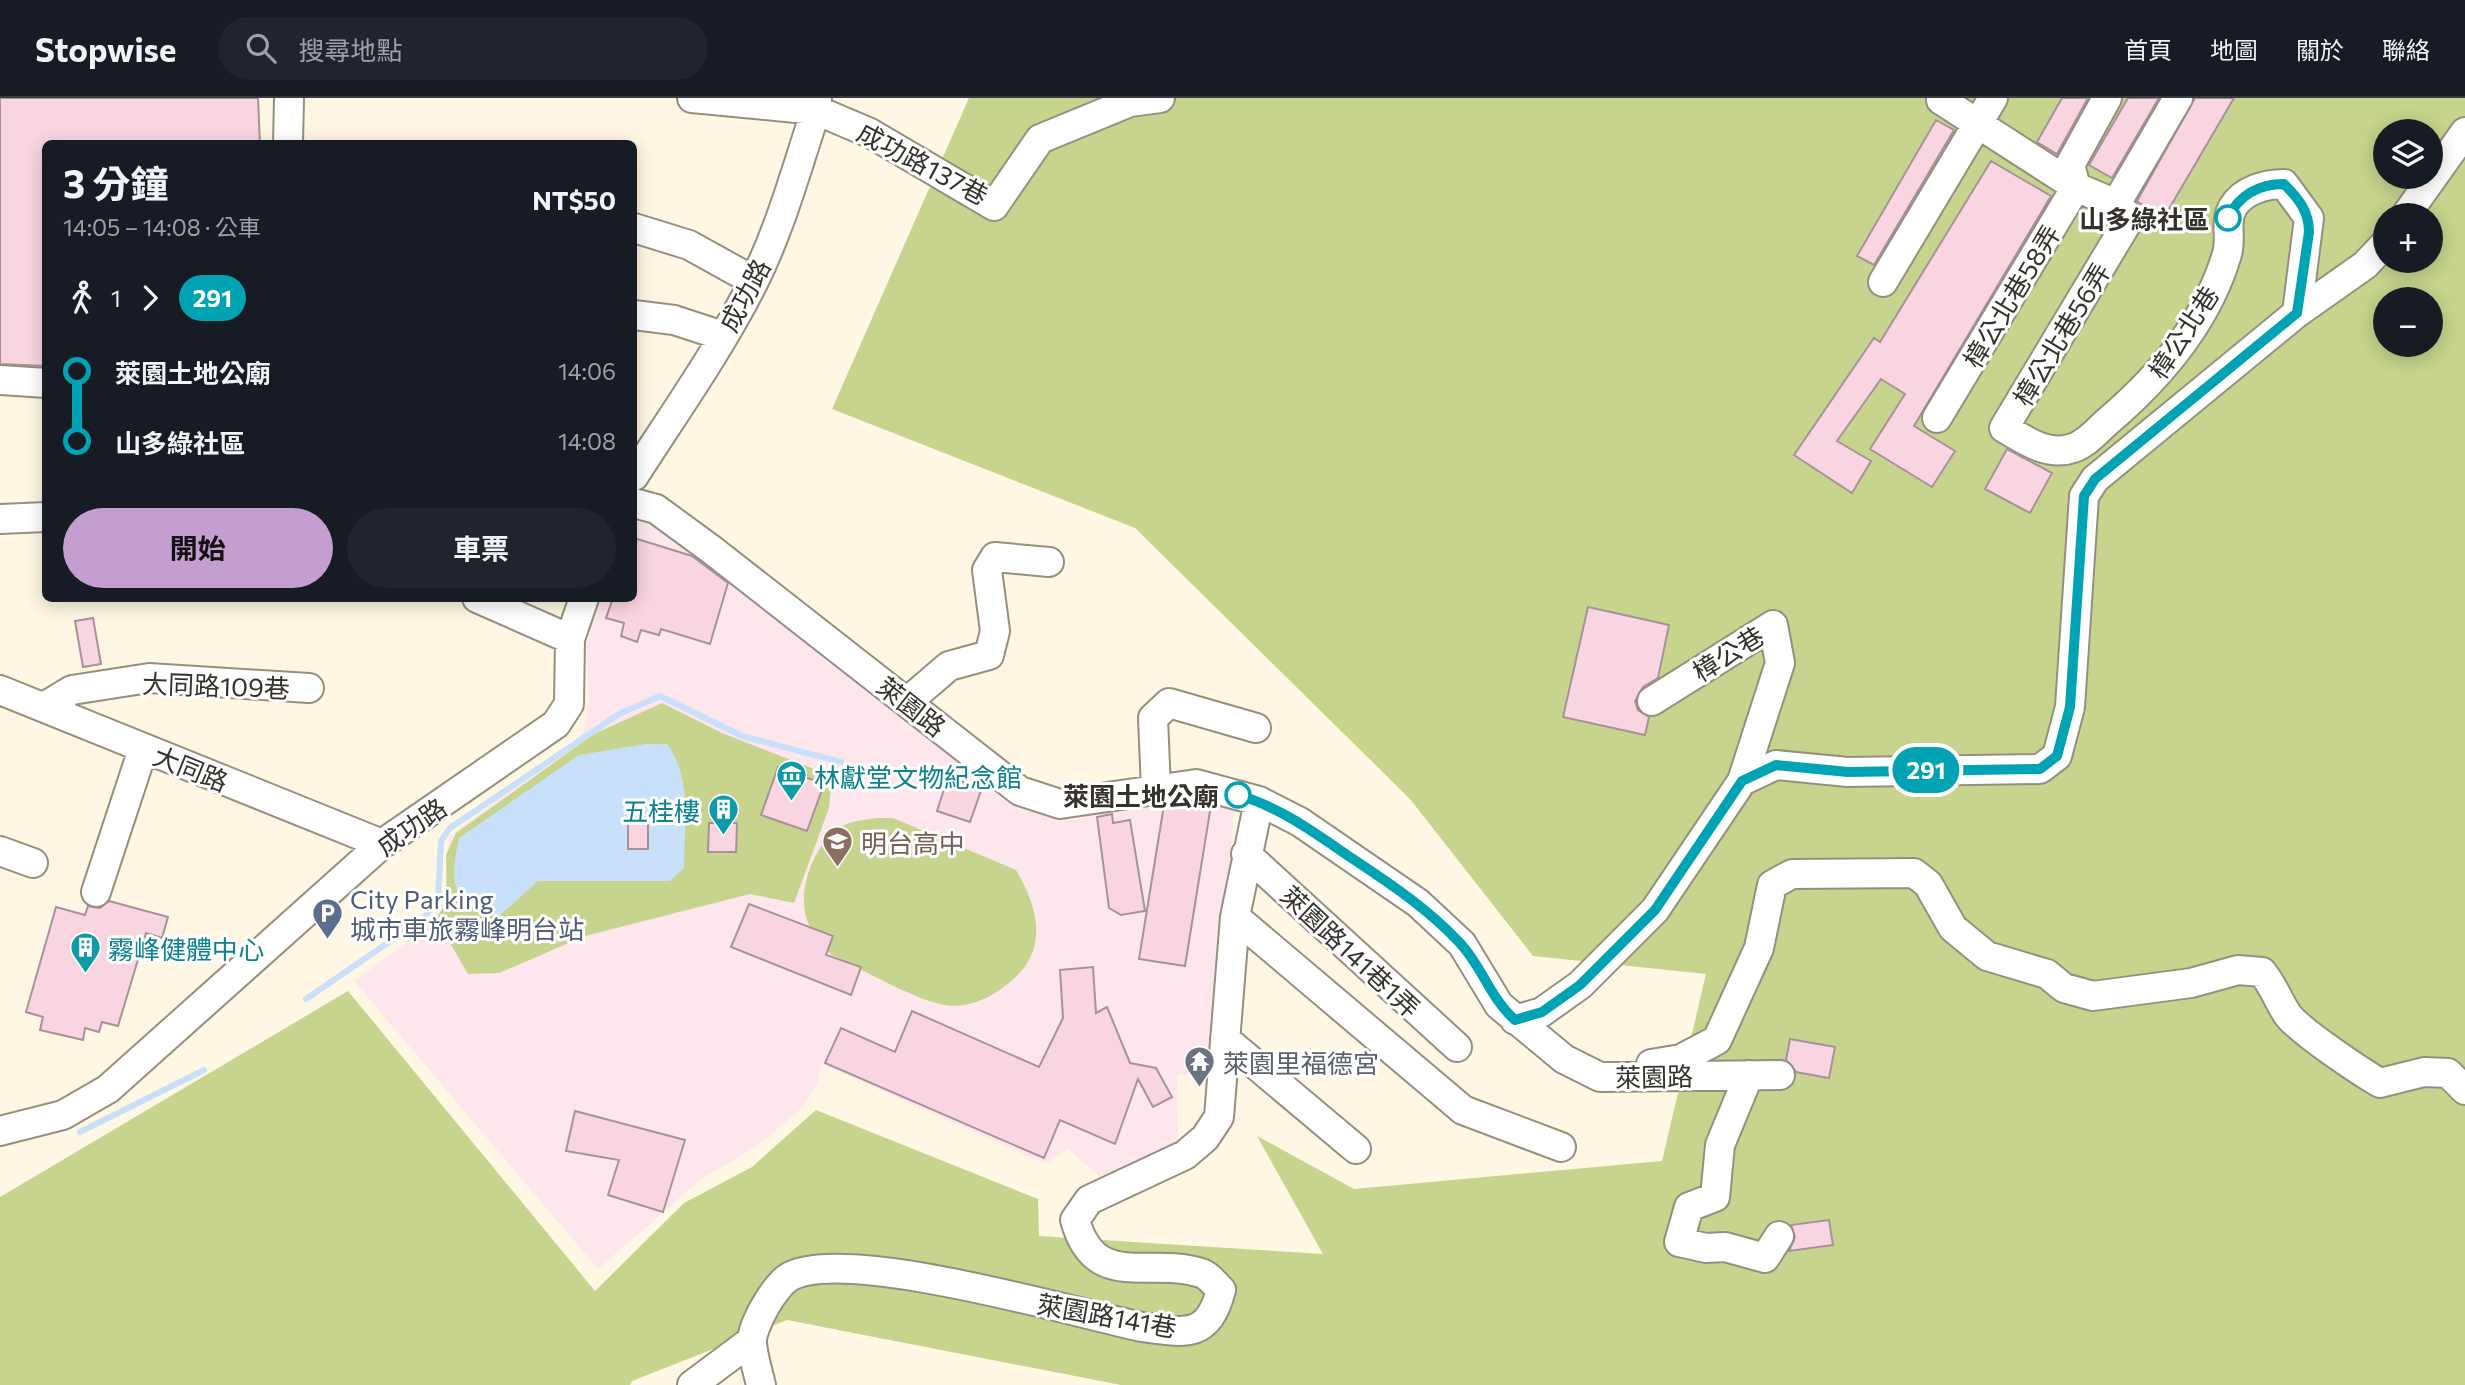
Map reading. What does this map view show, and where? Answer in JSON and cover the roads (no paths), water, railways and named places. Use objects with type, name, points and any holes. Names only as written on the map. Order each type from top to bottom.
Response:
[{"type":"street","points":[[288,140],[289,98]]},
{"type":"street","points":[[692,98],[817,104]]},
{"type":"street","name":"成功路137巷","points":[[817,104],[994,205],[1040,139],[1130,102],[1160,98]]},
{"type":"street","points":[[1883,282],[1993,98]]},
{"type":"street","points":[[2076,187],[2070,165],[2107,98]]},
{"type":"street","points":[[1941,100],[2076,187],[2116,204],[2178,98]]},
{"type":"street","name":"成功路","points":[[637,470],[754,281],[772,240],[817,104]]},
{"type":"street","points":[[2415,203],[2465,132]]},
{"type":"street","name":"樟公北巷","points":[[1742,781],[1776,765],[1848,772],[2040,769],[2057,756],[2070,707],[2084,496],[2095,479],[2297,313],[2309,218],[2284,184],[2266,184],[2234,204],[2228,218],[2228,252],[2209,299],[2166,367],[2085,442],[2072,449],[2041,449],[2004,428]]},
{"type":"street","name":"樟公北巷58弄","points":[[1937,418],[2076,187]]},
{"type":"street","name":"樟公北巷56弄","points":[[2004,428],[2130,218],[2116,204]]},
{"type":"street","points":[[637,229],[690,245],[754,281]]},
{"type":"street","points":[[2297,313],[2373,257]]},
{"type":"street","points":[[637,315],[674,320],[723,335]]},
{"type":"street","points":[[0,380],[42,383]]},
{"type":"street","name":"萊園路","points":[[637,504],[656,509],[1020,791],[1060,804],[1196,784],[1259,801],[1300,822],[1418,903],[1462,944],[1499,1005],[1564,1059],[1601,1077],[1780,1074]]},
{"type":"street","points":[[0,519],[42,517]]},
{"type":"street","points":[[907,702],[949,666],[989,655],[995,631],[987,570],[995,557],[1049,562]]},
{"type":"street","points":[[487,602],[570,639]]},
{"type":"street","name":"成功路","points":[[0,1131],[63,1115],[108,1089],[382,844],[556,724],[569,704],[570,639],[583,602]]},
{"type":"street","name":"樟公巷","points":[[1653,701],[1773,625],[1780,663],[1742,781]]},
{"type":"street","name":"大同路109巷","points":[[44,707],[72,690],[149,678],[309,688]]},
{"type":"street","name":"大同路","points":[[0,690],[382,844]]},
{"type":"street","points":[[1156,789],[1153,718],[1169,703],[1256,729]]},
{"type":"street","points":[[96,892],[143,749]]},
{"type":"street","points":[[1515,1020],[1542,1012],[1580,985],[1655,910],[1742,781]]},
{"type":"street","name":"萊園路141巷","points":[[692,1385],[751,1341],[770,1297],[788,1277],[807,1270],[889,1270],[1142,1327],[1177,1331],[1198,1329],[1215,1313],[1221,1290],[1203,1273],[1105,1265],[1082,1244],[1075,1220],[1089,1200],[1185,1155],[1205,1138],[1219,1117],[1235,917],[1259,801]]},
{"type":"street","points":[[0,851],[33,863]]},
{"type":"street","name":"萊園路141巷1弄","points":[[1246,854],[1457,1047]]},
{"type":"street","points":[[1601,1077],[1681,1059],[1717,1040],[1759,948],[1772,885],[1792,874],[1914,873],[1928,884],[1953,928],[1987,956],[2047,974],[2064,988],[2093,996],[2191,982],[2238,970],[2262,972],[2273,985],[2288,1016],[2380,1083],[2424,1072],[2448,1073],[2465,1090]]},
{"type":"street","points":[[1235,917],[1463,1110],[1561,1147]]},
{"type":"street","points":[[1225,1040],[1356,1149]]},
{"type":"street","points":[[1749,1075],[1720,1145],[1715,1197],[1689,1208],[1679,1242],[1706,1248],[1725,1247],[1765,1258],[1779,1236]]},
{"type":"street","points":[[751,1341],[761,1385]]},
{"type":"water","points":[[646,744],[667,744],[681,772],[684,788],[684,868],[670,881],[538,881],[498,917],[482,911],[462,897],[454,879],[459,838],[579,755]]},
{"type":"waterway","points":[[306,999],[424,918],[438,899],[441,841],[450,828],[619,714],[660,696],[742,736],[841,762]]},
{"type":"waterway","points":[[80,1132],[204,1070]]},
{"type":"place","name":"山多綠社區","points":[[2228,218]]},
{"type":"place","name":"萊園土地公廟","points":[[1238,795]]},
{"type":"place","name":"林獻堂文物紀念館","points":[[791,803]]},
{"type":"place","name":"五桂樓","points":[[723,837]]},
{"type":"place","name":"明台高中","points":[[838,869]]},
{"type":"place","name":"City Parking 城市車旅霧峰明台站","points":[[327,940]]},
{"type":"place","name":"霧峰健體中心","points":[[85,975]]},
{"type":"place","name":"萊園里福德宮","points":[[1200,1089]]}]
